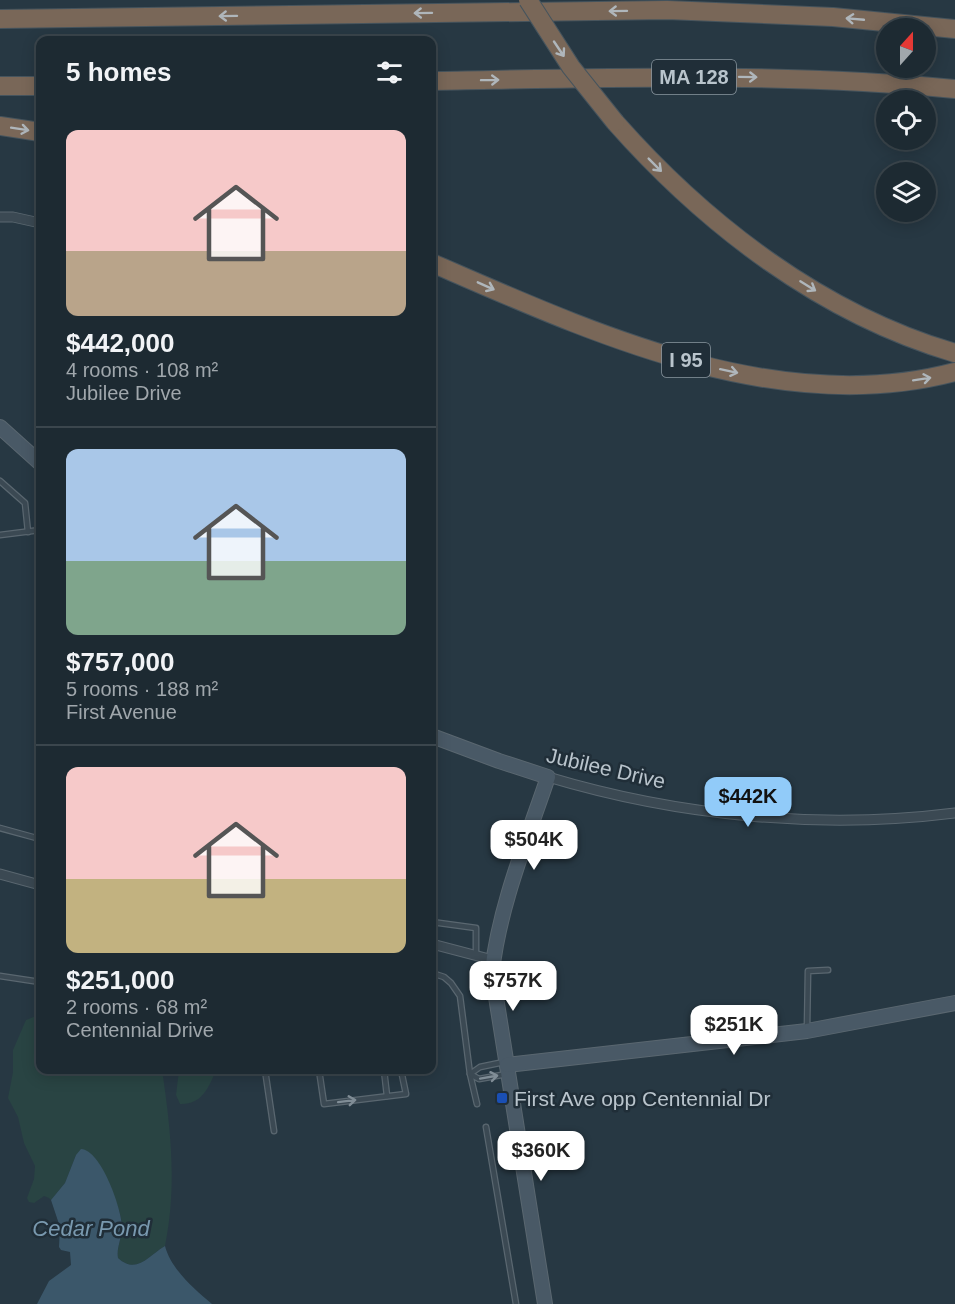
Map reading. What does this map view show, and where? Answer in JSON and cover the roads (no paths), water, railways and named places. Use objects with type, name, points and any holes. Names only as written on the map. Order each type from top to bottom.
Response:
[{"type":"highway","points":[[528,0],[571,66],[615,122],[680,189],[752,248],[812,288],[893,331],[955,353]]},
{"type":"highway","points":[[0,19],[667,10],[833,17],[955,29]]},
{"type":"highway","name":"MA 128","points":[[436,81],[792,78],[955,88]]},
{"type":"highway","points":[[0,86],[36,86]]},
{"type":"highway","points":[[0,126],[36,131]]},
{"type":"highway","name":"I 95","points":[[436,265],[612,336],[693,362],[744,374],[804,383],[857,386],[913,381],[955,372]]},
{"type":"street","points":[[0,217],[13,217],[36,223]]},
{"type":"street","points":[[0,426],[36,459]]},
{"type":"street","name":"Jubilee Drive","points":[[436,738],[548,777],[637,799],[728,813],[816,819],[903,818],[955,813]]},
{"type":"street","points":[[545,1304],[508,1066],[492,984],[493,960],[512,886],[548,777]]},
{"type":"street","points":[[0,874],[36,884]]},
{"type":"street","points":[[436,945],[493,960]]},
{"type":"street","points":[[508,1066],[807,1032],[955,1003]]},
{"type":"lane","points":[[0,481],[25,503],[28,532]]},
{"type":"lane","points":[[0,534],[36,531]]},
{"type":"lane","points":[[0,828],[36,837]]},
{"type":"lane","points":[[436,923],[476,928],[476,955]]},
{"type":"lane","points":[[807,1032],[808,971],[828,970]]},
{"type":"lane","points":[[436,974],[451,983],[460,996],[470,1074],[477,1104]]},
{"type":"lane","points":[[0,976],[36,981]]},
{"type":"lane","points":[[470,1074],[479,1079],[508,1066]]},
{"type":"lane","points":[[470,1074],[480,1067],[508,1066]]},
{"type":"lane","points":[[266,1074],[274,1131]]},
{"type":"lane","points":[[320,1074],[324,1104],[405,1094],[402,1074]]},
{"type":"lane","points":[[384,1074],[387,1096]]},
{"type":"lane","points":[[486,1127],[516,1304]]},
{"type":"water","name":"Cedar Pond","points":[[81,1149],[96,1159],[114,1193],[122,1225],[118,1258],[131,1265],[137,1264],[165,1246],[178,1271],[212,1304],[37,1304],[49,1281],[71,1265],[70,1252],[61,1250],[59,1247],[60,1227],[51,1200],[65,1183],[76,1155]]},
{"type":"place","name":"First Ave opp Centennial Dr","points":[[502,1098]]}]
